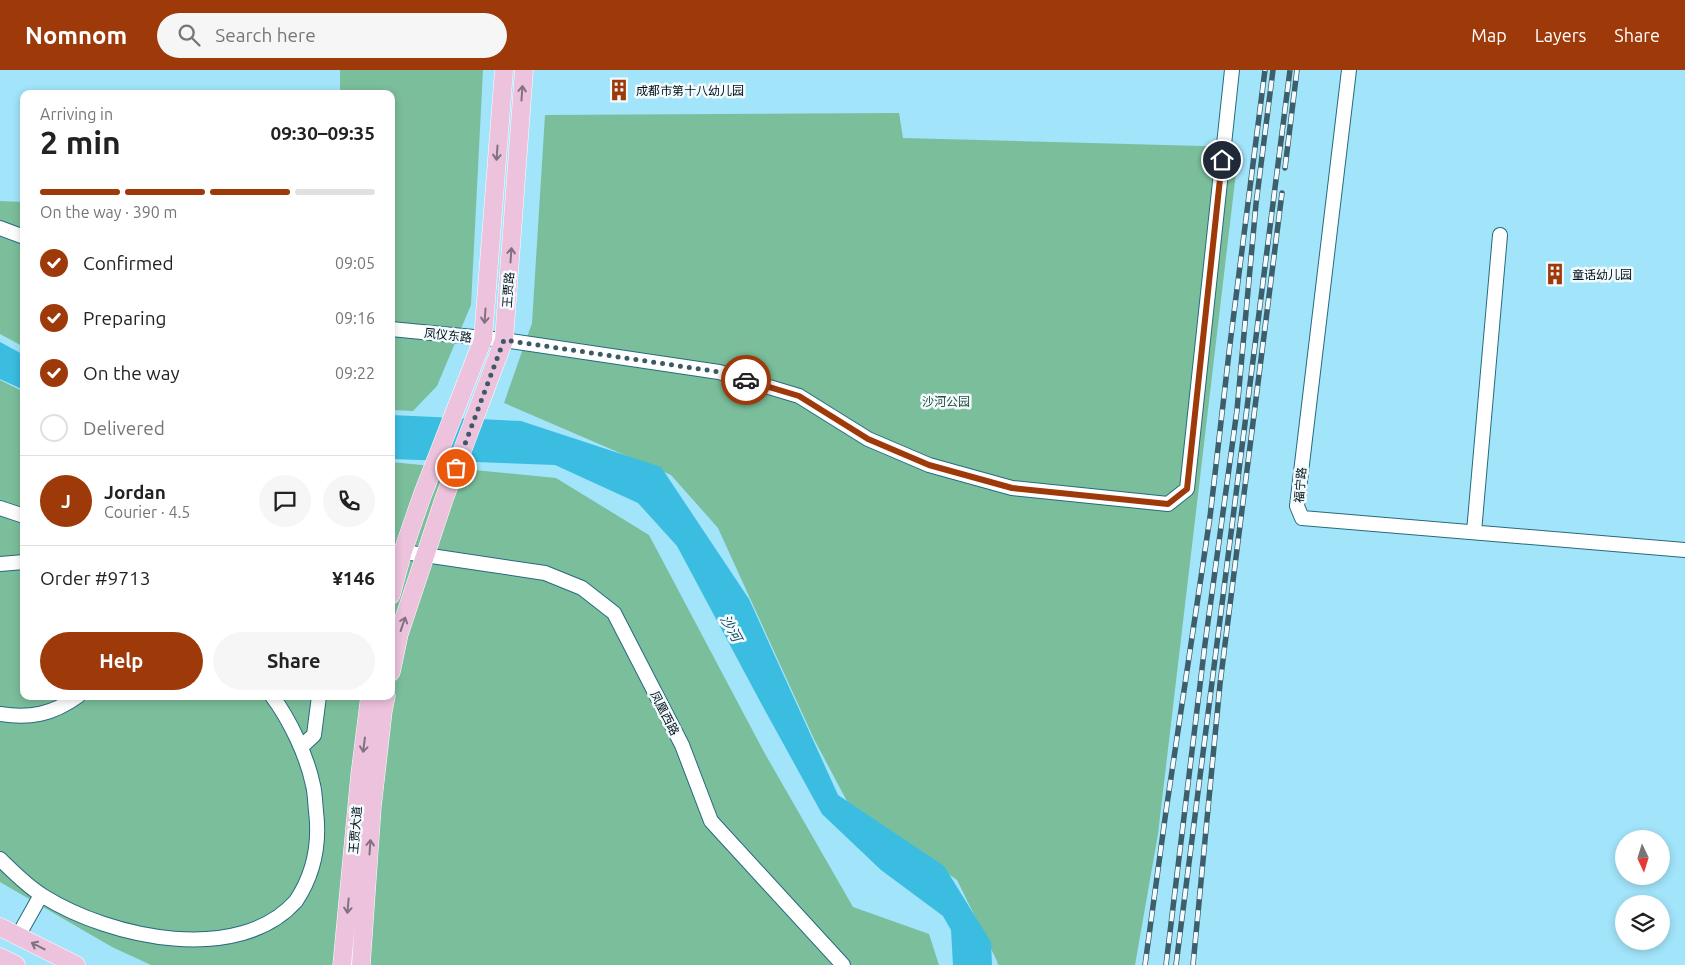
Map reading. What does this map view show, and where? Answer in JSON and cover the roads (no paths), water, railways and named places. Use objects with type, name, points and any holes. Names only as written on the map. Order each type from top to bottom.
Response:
[{"type":"main road","name":"王贾路","points":[[397,550],[422,496],[483,339],[504,70]]},
{"type":"main road","name":"王贾路","points":[[426,556],[444,499],[504,340],[524,70]]},
{"type":"main road","points":[[395,565],[397,550]]},
{"type":"main road","points":[[395,653],[399,634],[426,556]]},
{"type":"main road","name":"王贾大道","points":[[342,965],[360,776],[370,700]]},
{"type":"main road","name":"王贾大道","points":[[361,965],[372,806],[385,700]]},
{"type":"main road","points":[[0,927],[76,965]]},
{"type":"main road","points":[[0,957],[16,965]]},
{"type":"street","name":"凤仪东路","points":[[395,329],[504,340],[720,372],[799,396],[868,439],[929,465],[1012,488],[1168,504],[1187,489],[1232,70]]},
{"type":"street","name":"福宁路","points":[[1348,70],[1297,506],[1302,518],[1685,550]]},
{"type":"street","points":[[0,228],[20,236]]},
{"type":"street","points":[[1474,532],[1500,235]]},
{"type":"street","points":[[0,508],[20,515]]},
{"type":"street","name":"凤凰西路","points":[[397,550],[545,573],[582,588],[614,613],[682,745],[711,821],[843,965]]},
{"type":"street","points":[[0,564],[20,562]]},
{"type":"street","points":[[0,714],[16,716],[37,715],[63,707],[73,700]]},
{"type":"street","points":[[0,859],[42,895],[84,919],[136,939],[170,947],[209,948],[231,945],[252,938],[270,928],[287,914],[312,872],[318,829],[313,784],[301,746],[274,700]]},
{"type":"street","points":[[301,746],[314,735],[318,702]]},
{"type":"street","points":[[18,936],[42,895]]},
{"type":"water","points":[[0,342],[20,353],[20,388],[0,379]]},
{"type":"water","name":"沙河","points":[[395,415],[521,421],[661,467],[749,599],[838,795],[944,866],[991,942],[992,965],[953,965],[951,930],[943,916],[881,870],[822,814],[677,546],[638,503],[555,465],[395,459]]},
{"type":"railway","points":[[1145,965],[1210,517],[1265,70]]},
{"type":"railway","points":[[1166,965],[1205,644],[1237,410],[1256,204],[1273,70]]},
{"type":"railway","points":[[1176,965],[1290,70]]},
{"type":"railway","points":[[1285,168],[1297,70]]},
{"type":"railway","points":[[1193,965],[1220,684],[1282,193]]},
{"type":"place","name":"成都市第十八幼儿园","points":[[619,90]]},
{"type":"place","name":"童话幼儿园","points":[[1555,274]]},
{"type":"park label","name":"沙河公园","points":[[946,401]]}]
